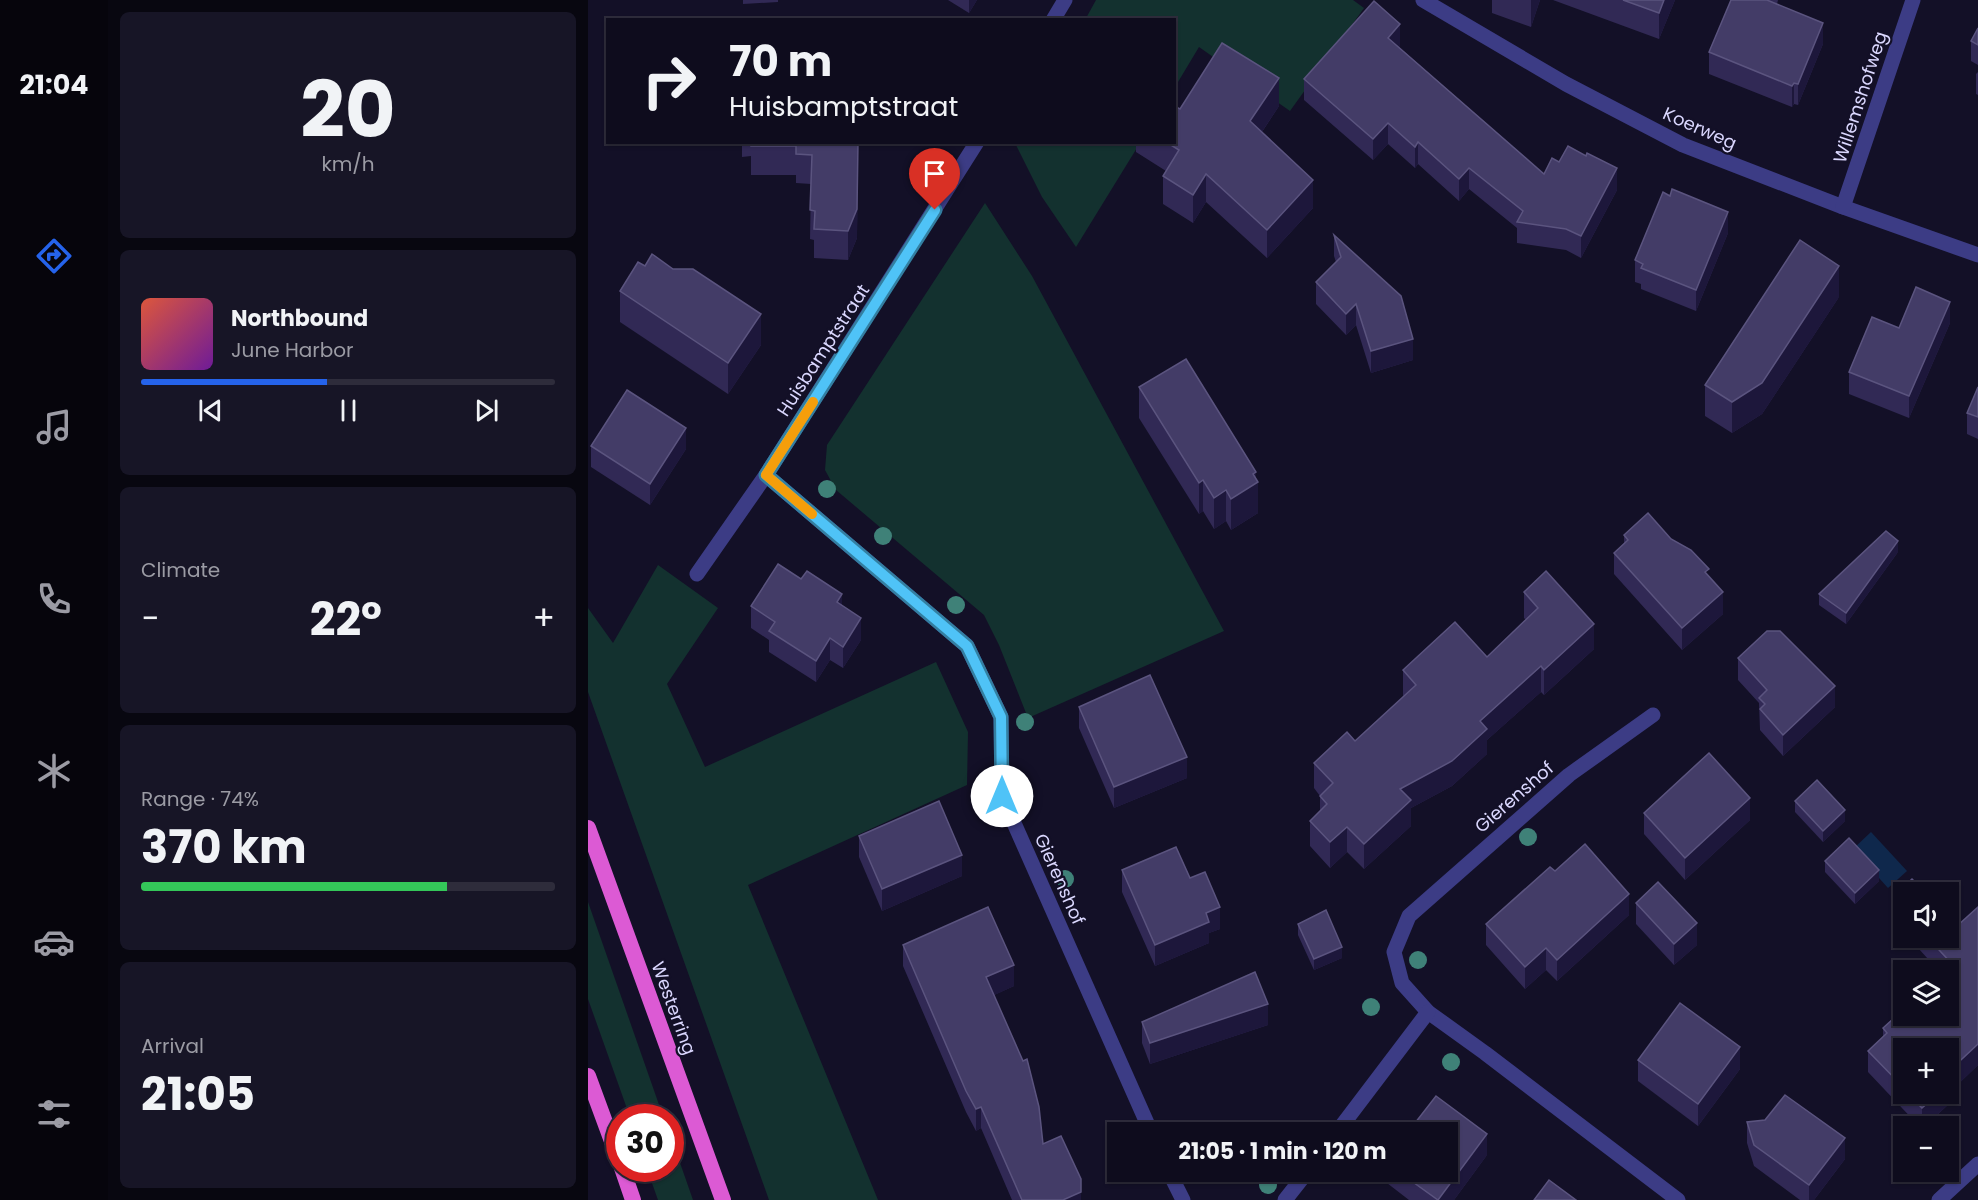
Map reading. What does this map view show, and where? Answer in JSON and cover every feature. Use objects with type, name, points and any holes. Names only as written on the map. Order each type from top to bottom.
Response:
[{"type":"highway","name":"Westerring","points":[[588,828],[723,1200]]},
{"type":"highway","points":[[588,1076],[606,1125]]},
{"type":"highway","points":[[627,1182],[633,1200]]},
{"type":"street","points":[[1054,18],[1065,0]]},
{"type":"street","name":"Koerweg","points":[[1423,0],[1566,84],[1683,144],[1844,207],[1978,255]]},
{"type":"street","name":"Willemshofweg","points":[[1844,207],[1913,0]]},
{"type":"street","name":"Huisbamptstraat","points":[[697,574],[766,475],[976,144]]},
{"type":"street","name":"Gierenshof","points":[[766,475],[967,646],[1001,717],[1002,796],[1147,1122]]},
{"type":"street","name":"Gierenshof","points":[[1653,715],[1569,775],[1409,916],[1394,952],[1402,983],[1428,1012],[1678,1200]]},
{"type":"street","points":[[1345,1122],[1428,1012]]},
{"type":"street","points":[[1939,1200],[1978,1164]]},
{"type":"street","points":[[1174,1182],[1183,1200]]},
{"type":"street","points":[[1286,1200],[1300,1182]]},
{"type":"green space","points":[[1096,0],[1353,0],[1364,8],[1290,111],[1199,47],[1176,85],[1176,18],[1086,18]]},
{"type":"green space","points":[[1016,144],[1139,144],[1076,247],[1042,197]]},
{"type":"green space","points":[[985,203],[1032,276],[1224,631],[1028,718],[999,645],[984,615],[836,490],[825,470],[827,445]]},
{"type":"green space","points":[[658,565],[718,608],[667,684],[705,767],[936,662],[968,732],[967,785],[748,885],[878,1200],[769,1200],[588,692],[588,608],[613,643]]},
{"type":"green space","points":[[588,902],[658,1104],[625,1104],[588,999]]},
{"type":"green space","points":[[684,1174],[693,1200],[658,1200],[652,1182],[684,1182]]},
{"type":"water","points":[[1871,832],[1907,871],[1888,888],[1853,849]]},
{"type":"building","points":[[1623,0],[1664,0],[1659,13]]},
{"type":"building","points":[[1731,0],[1767,0],[1823,23],[1798,84],[1794,83],[1792,86],[1709,52]]},
{"type":"building","points":[[1374,1],[1400,24],[1388,38],[1544,174],[1552,158],[1559,162],[1568,146],[1617,168],[1581,236],[1566,229],[1517,222],[1523,211],[1469,168],[1459,179],[1418,142],[1415,147],[1388,123],[1373,139],[1304,79]]},
{"type":"building","points":[[1978,28],[1978,45],[1971,41]]},
{"type":"building","points":[[1222,43],[1279,78],[1250,121],[1313,180],[1267,230],[1206,174],[1193,195],[1163,176],[1179,150],[1169,144],[1176,144],[1176,107],[1180,109]]},
{"type":"building","points":[[751,144],[858,144],[857,209],[848,231],[814,229],[815,211],[810,210],[812,155],[796,154],[796,146],[751,146]]},
{"type":"building","points":[[1672,189],[1728,212],[1696,290],[1641,268],[1643,264],[1635,260],[1663,192],[1670,196]]},
{"type":"building","points":[[1334,235],[1401,296],[1413,339],[1371,351],[1356,304],[1346,314],[1316,282],[1341,257]]},
{"type":"building","points":[[1800,240],[1839,266],[1762,383],[1732,402],[1705,385]]},
{"type":"building","points":[[652,254],[673,269],[693,269],[761,314],[728,363],[620,291],[638,262],[645,266]]},
{"type":"building","points":[[1916,287],[1950,302],[1909,396],[1849,372],[1872,317],[1899,328]]},
{"type":"building","points":[[1186,359],[1256,472],[1253,474],[1258,482],[1231,499],[1226,490],[1214,498],[1203,480],[1199,483],[1139,387]]},
{"type":"building","points":[[1978,387],[1978,417],[1967,413]]},
{"type":"building","points":[[627,390],[686,428],[650,484],[591,446]]},
{"type":"building","points":[[1648,513],[1671,539],[1691,550],[1709,569],[1705,572],[1723,592],[1682,628],[1614,553],[1628,540],[1624,535]]},
{"type":"building","points":[[1886,531],[1898,541],[1846,613],[1819,594]]},
{"type":"building","points":[[778,564],[801,579],[807,571],[842,594],[837,602],[861,618],[843,647],[830,638],[816,661],[769,631],[775,622],[751,606]]},
{"type":"building","points":[[1546,571],[1594,624],[1544,670],[1541,666],[1480,721],[1487,729],[1452,761],[1400,789],[1411,800],[1364,844],[1347,827],[1330,842],[1310,821],[1327,804],[1320,796],[1333,783],[1314,763],[1347,732],[1355,741],[1416,685],[1403,670],[1455,622],[1487,657],[1538,608],[1524,592]]},
{"type":"building","points":[[1767,631],[1780,631],[1835,686],[1783,735],[1760,709],[1765,704],[1759,698],[1767,690],[1738,658]]},
{"type":"building","points":[[1150,675],[1187,757],[1114,787],[1079,707]]},
{"type":"building","points":[[1709,753],[1750,798],[1685,858],[1644,813]]},
{"type":"building","points":[[1817,780],[1845,810],[1823,831],[1795,801]]},
{"type":"building","points":[[939,801],[962,855],[882,889],[859,836]]},
{"type":"building","points":[[1849,838],[1879,870],[1855,893],[1825,861]]},
{"type":"building","points":[[1585,844],[1629,894],[1557,960],[1546,948],[1525,967],[1486,924],[1550,867],[1555,871]]},
{"type":"building","points":[[1176,847],[1190,878],[1205,872],[1220,907],[1206,913],[1209,922],[1155,945],[1122,870]]},
{"type":"building","points":[[1658,882],[1697,923],[1674,944],[1636,903]]},
{"type":"building","points":[[988,907],[1014,965],[986,977],[1023,1061],[1027,1059],[1039,1107],[1043,1144],[1061,1136],[1081,1179],[1081,1192],[1063,1200],[1022,1200],[981,1107],[976,1109],[966,1091],[903,945]]},
{"type":"building","points":[[1978,907],[1978,1044],[1959,1062],[1959,1038],[1893,1038],[1893,1077],[1868,1051],[1887,1033],[1883,1028],[1893,1019],[1893,1026],[1959,1026],[1959,960],[1948,960],[1937,948],[1959,948],[1959,924]]},
{"type":"building","points":[[1326,910],[1342,947],[1314,959],[1298,924]]},
{"type":"building","points":[[1255,972],[1268,1004],[1150,1043],[1142,1022]]},
{"type":"building","points":[[1680,1003],[1740,1047],[1698,1104],[1638,1060]]},
{"type":"building","points":[[1785,1095],[1845,1138],[1809,1185],[1754,1145],[1747,1122],[1765,1120]]},
{"type":"building","points":[[1436,1096],[1487,1134],[1458,1173],[1458,1122],[1416,1122]]},
{"type":"building","points":[[1549,1180],[1576,1200],[1534,1200]]},
{"type":"building","points":[[1413,1182],[1451,1182],[1438,1200]]},
{"type":"slow traffic","points":[[812,514],[766,475],[813,402]]},
{"type":"route","points":[[935,210],[766,475],[967,646],[1001,717],[1002,796]]}]
